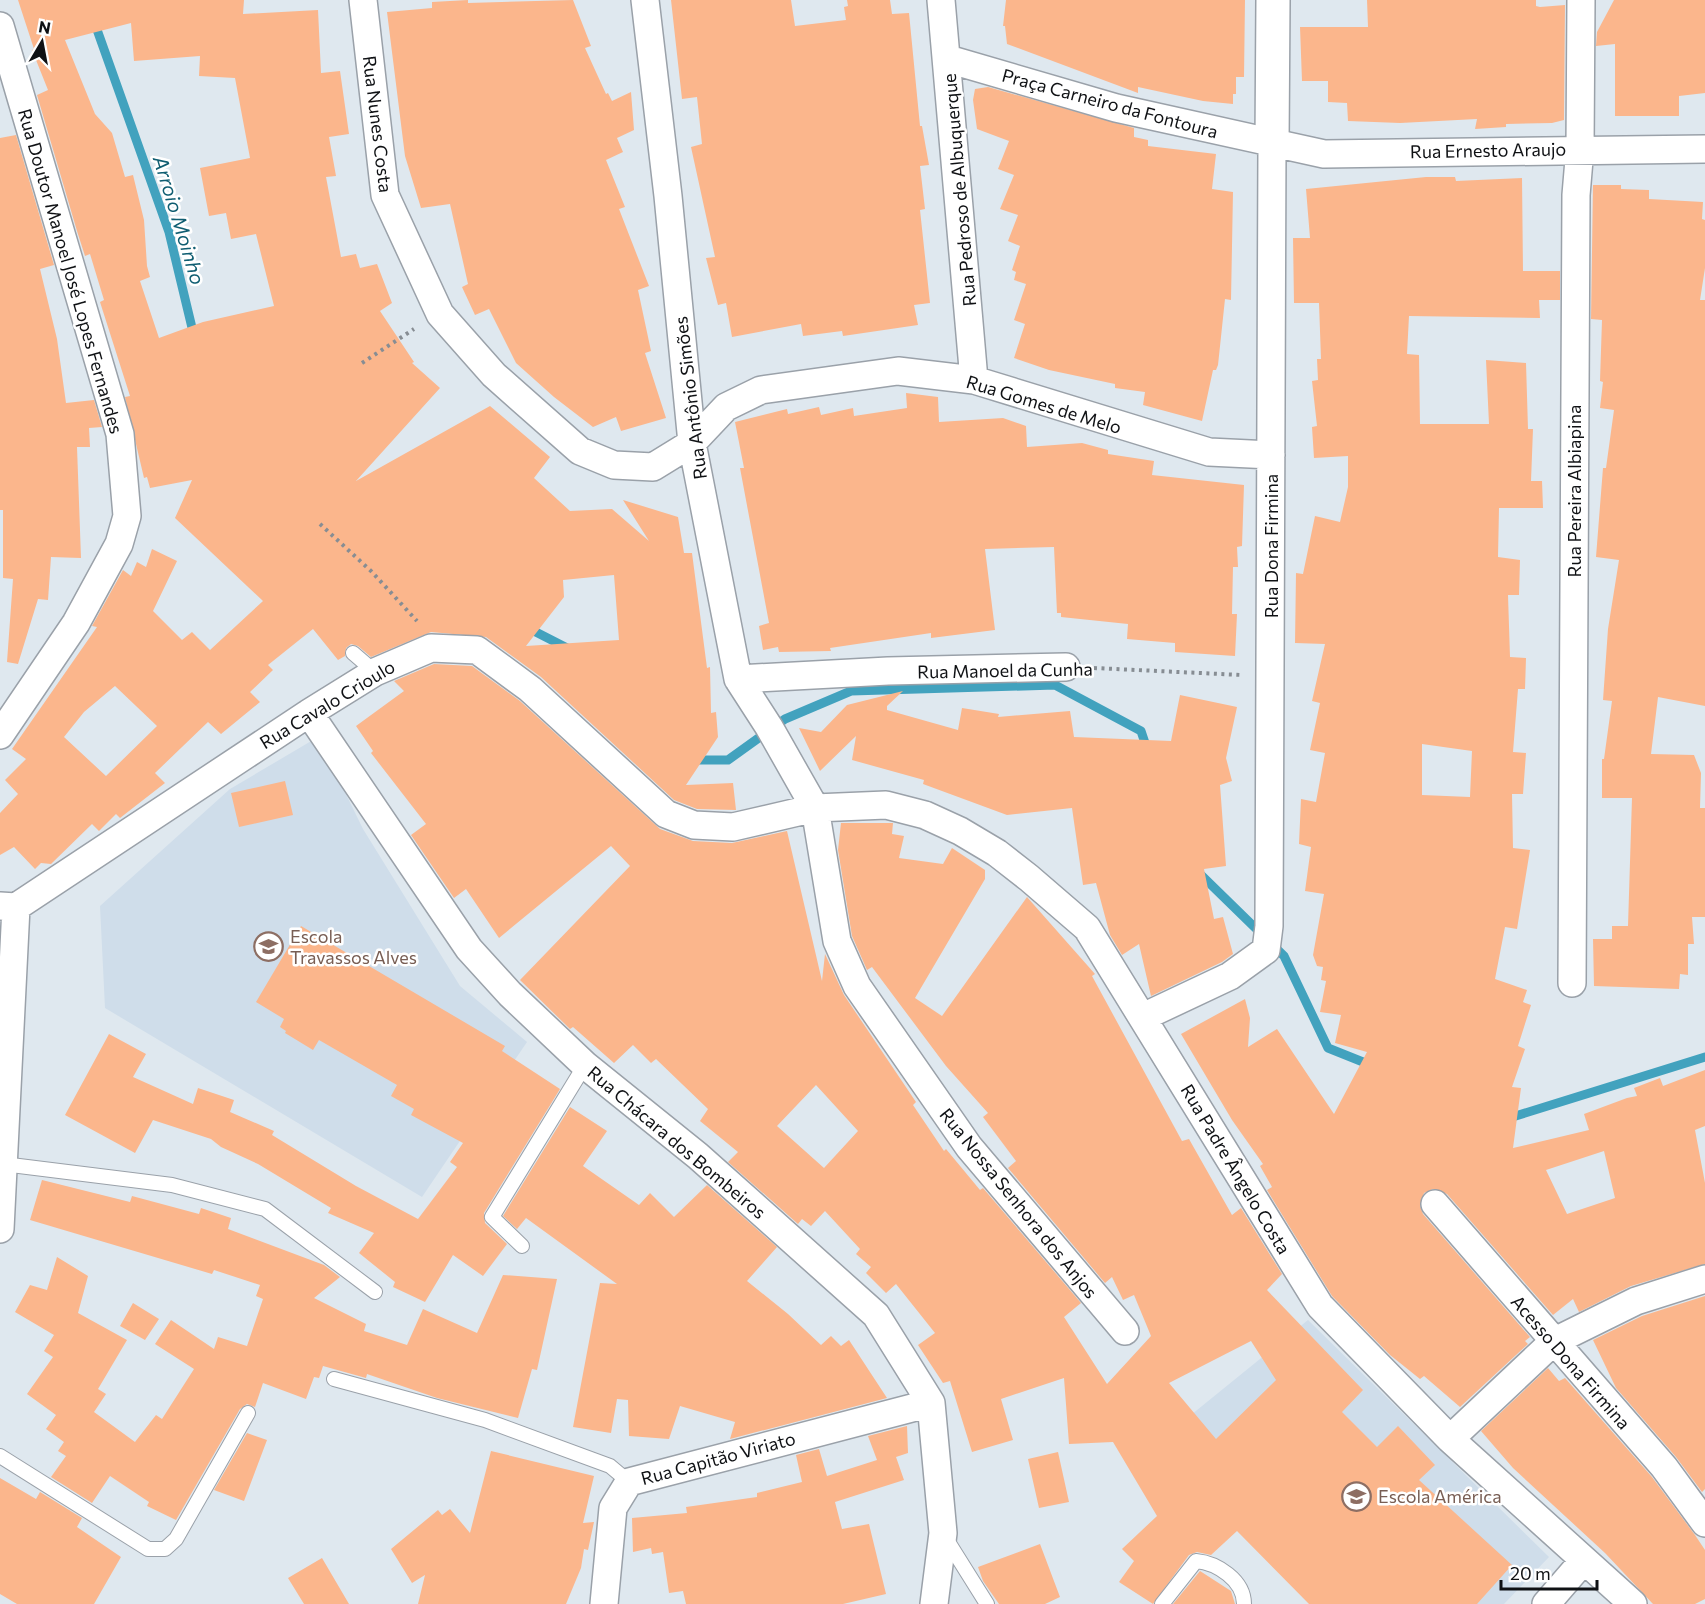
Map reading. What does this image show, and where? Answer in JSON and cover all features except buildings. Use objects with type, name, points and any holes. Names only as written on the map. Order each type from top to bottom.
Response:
[{"type":"street","name":"Rua Nunes Costa","points":[[363,0],[385,195],[440,313],[494,375],[580,451],[614,465],[653,467],[692,443]]},
{"type":"street","name":"Rua Antônio Simões","points":[[645,0],[668,196],[692,443],[738,679],[769,727],[815,808]]},
{"type":"street","name":"Rua Pedroso de Albuquerque","points":[[941,0],[948,59],[974,380]]},
{"type":"street","name":"Rua Dona Firmina","points":[[1143,1017],[1230,976],[1267,938],[1272,676],[1273,0]]},
{"type":"street","name":"Rua Pereira Albiapina","points":[[1572,983],[1576,195],[1580,148],[1581,0]]},
{"type":"street","name":"Rua Doutor Manoel José Lopes Fernandes","points":[[0,26],[120,434],[127,516],[119,544],[76,623],[0,735]]},
{"type":"street","name":"Praça Carneiro da Fontoura","points":[[948,59],[1116,108],[1272,144]]},
{"type":"street","name":"Rua Ernesto Araujo","points":[[1272,144],[1324,154],[1580,148],[1705,149]]},
{"type":"street","name":"Rua Gomes de Melo","points":[[692,443],[726,406],[761,390],[898,371],[974,380],[1209,452],[1271,455]]},
{"type":"street","name":"Rua Cavalo Crioulo","points":[[8,907],[375,672],[431,648],[477,650],[530,689],[666,814],[694,825],[733,827],[815,808]]},
{"type":"street","name":"Rua Manoel da Cunha","points":[[738,679],[888,671],[1066,667]]},
{"type":"street","name":"Rua Chácara dos Bombeiros","points":[[309,713],[469,950],[510,994],[585,1065],[698,1156],[876,1315],[931,1402],[943,1533],[934,1604]]},
{"type":"street","name":"Rua Padre Ângelo Costa","points":[[815,808],[885,805],[925,815],[960,831],[997,853],[1087,928],[1320,1306],[1450,1439],[1633,1604]]},
{"type":"street","name":"Rua Nossa Senhora dos Anjos","points":[[815,808],[837,941],[857,986],[969,1147],[1125,1331]]},
{"type":"street","points":[[0,1229],[8,907]]},
{"type":"street","name":"Acesso Dona Firmina","points":[[1435,1204],[1664,1467],[1705,1522]]},
{"type":"street","points":[[1450,1439],[1553,1342],[1636,1300],[1704,1282]]},
{"type":"street","name":"Rua Capitão Viriato","points":[[604,1604],[613,1508],[628,1482],[931,1402]]},
{"type":"street","points":[[1546,1604],[1584,1560]]},
{"type":"lane","points":[[353,653],[375,672]]},
{"type":"lane","points":[[522,1245],[492,1217],[585,1065]]},
{"type":"lane","points":[[3,1164],[172,1185],[265,1209],[375,1292]]},
{"type":"lane","points":[[334,1379],[485,1420],[610,1466],[628,1482]]},
{"type":"lane","points":[[0,1456],[148,1550],[165,1549],[176,1539],[248,1413]]},
{"type":"lane","points":[[943,1533],[987,1604]]},
{"type":"lane","points":[[1162,1604],[1196,1561],[1222,1568],[1243,1593],[1244,1604]]},
{"type":"path","points":[[362,363],[440,313]]},
{"type":"path","points":[[320,524],[370,571],[415,619]]},
{"type":"path","name":"Rua Manoel da Cunha","points":[[1066,667],[1272,676]]},
{"type":"shaded area","name":"Escola Travassos Alves","points":[[318,737],[363,829],[460,986],[527,1042],[422,1197],[105,1008],[100,906],[230,789]]},
{"type":"shaded area","name":"Escola América","points":[[1308,1320],[1549,1557],[1504,1604],[1336,1604],[1165,1436]]},
{"type":"waterway","name":"Arroio Moinho","points":[[99,0],[95,24],[169,232],[194,336]]},
{"type":"waterway","points":[[528,628],[571,650]]},
{"type":"waterway","points":[[691,760],[728,760],[785,719],[851,691],[1055,685],[1141,731],[1147,749]]},
{"type":"waterway","points":[[1198,872],[1284,956],[1328,1048],[1373,1066]]},
{"type":"waterway","points":[[1506,1119],[1705,1057]]},
{"type":"place","name":"Escola Travassos Alves","points":[[269,946]]},
{"type":"place","name":"Escola América","points":[[1357,1496]]}]
